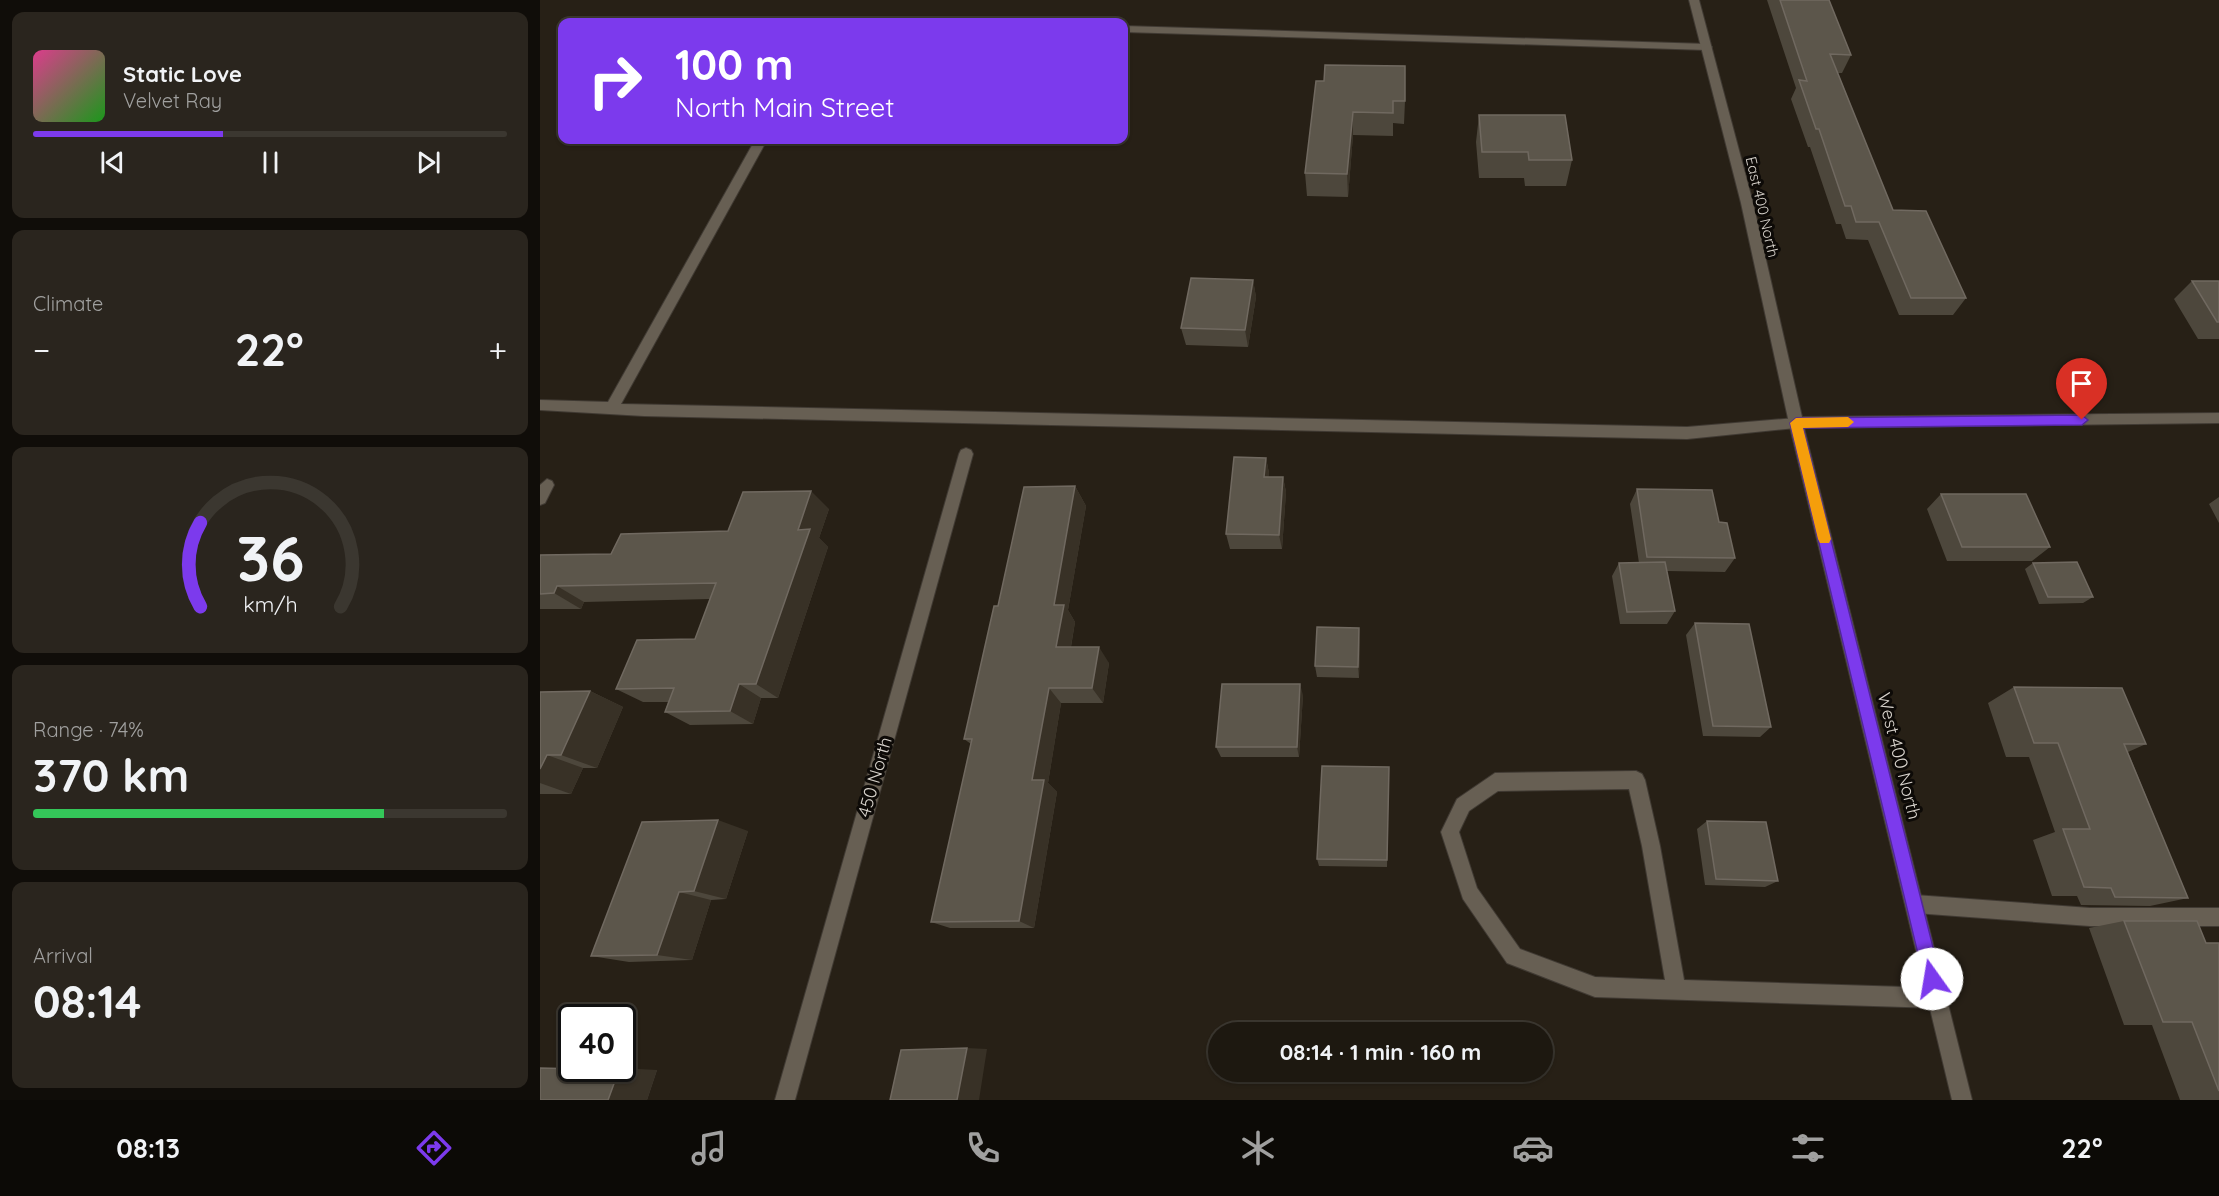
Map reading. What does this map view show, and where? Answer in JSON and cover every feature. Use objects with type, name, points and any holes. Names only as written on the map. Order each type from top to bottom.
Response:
[{"type":"street","name":"East 400 North","points":[[1694,0],[1747,203],[1796,423]]},
{"type":"street","points":[[1128,29],[1707,47]]},
{"type":"street","points":[[612,408],[759,144]]},
{"type":"street","points":[[540,405],[644,411],[1687,433],[1796,423],[2219,418]]},
{"type":"street","name":"West 400 North","points":[[1796,423],[1962,1100]]},
{"type":"street","name":"450 North","points":[[785,1100],[966,454]]},
{"type":"street","points":[[540,499],[548,485]]},
{"type":"street","points":[[1676,990],[1651,846],[1636,780],[1495,782],[1463,805],[1450,832],[1469,893],[1514,956],[1595,987],[1676,990],[1936,998]]},
{"type":"street","points":[[1915,904],[2090,917],[2219,917]]},
{"type":"building","points":[[1780,0],[1829,0],[1851,55],[1830,54],[1893,210],[1926,211],[1966,298],[1911,298],[1879,222],[1856,222],[1851,206],[1845,206],[1819,129],[1816,129],[1799,80],[1807,81]]},
{"type":"building","points":[[1325,65],[1405,66],[1405,101],[1393,101],[1393,113],[1353,112],[1347,174],[1305,173],[1316,81],[1324,81]]},
{"type":"building","points":[[1479,115],[1565,115],[1572,160],[1529,160],[1528,152],[1482,152]]},
{"type":"building","points":[[1191,278],[1253,280],[1245,330],[1181,328]]},
{"type":"building","points":[[2192,281],[2219,281],[2219,322],[2217,322]]},
{"type":"building","points":[[1234,457],[1266,458],[1264,477],[1283,477],[1279,535],[1226,534]]},
{"type":"building","points":[[1075,486],[1054,605],[1064,605],[1056,647],[1099,647],[1092,688],[1049,688],[1032,780],[1044,780],[1019,921],[931,922],[972,739],[964,739],[994,606],[998,606],[1024,487]]},
{"type":"building","points":[[1637,489],[1712,490],[1719,522],[1727,523],[1735,558],[1647,557]]},
{"type":"building","points":[[811,491],[798,530],[810,529],[756,684],[739,684],[730,711],[665,712],[674,688],[616,689],[637,640],[695,639],[716,583],[557,586],[554,593],[540,594],[540,555],[611,554],[621,534],[728,531],[743,492]]},
{"type":"building","points":[[1941,494],[2026,494],[2050,547],[1962,547]]},
{"type":"building","points":[[1665,562],[1675,611],[1627,612],[1619,563]]},
{"type":"building","points":[[2077,562],[2093,597],[2048,597],[2033,563]]},
{"type":"building","points":[[1695,623],[1749,624],[1771,727],[1713,726]]},
{"type":"building","points":[[1317,627],[1359,628],[1358,667],[1315,666]]},
{"type":"building","points":[[1222,684],[1300,684],[1297,747],[1216,747]]},
{"type":"building","points":[[2014,687],[2122,688],[2146,744],[2124,744],[2188,898],[2115,897],[2111,888],[2084,887],[2063,829],[2090,829],[2058,743],[2034,743]]},
{"type":"building","points":[[590,691],[561,755],[547,755],[540,769],[540,692]]},
{"type":"building","points":[[1322,766],[1389,767],[1387,860],[1317,859]]},
{"type":"building","points":[[718,820],[694,891],[679,892],[657,955],[591,956],[642,822]]},
{"type":"building","points":[[1707,821],[1766,822],[1778,881],[1716,879]]},
{"type":"building","points":[[2124,921],[2197,921],[2206,943],[2219,943],[2219,1091],[2192,1022],[2163,1022]]},
{"type":"building","points":[[967,1048],[957,1100],[890,1100],[901,1050]]},
{"type":"building","points":[[540,1068],[558,1068],[558,1082],[615,1082],[608,1100],[540,1100]]},
{"type":"slow traffic","points":[[1825,539],[1796,423],[1848,422]]},
{"type":"route","points":[[1932,979],[1796,423],[2082,420]]}]
